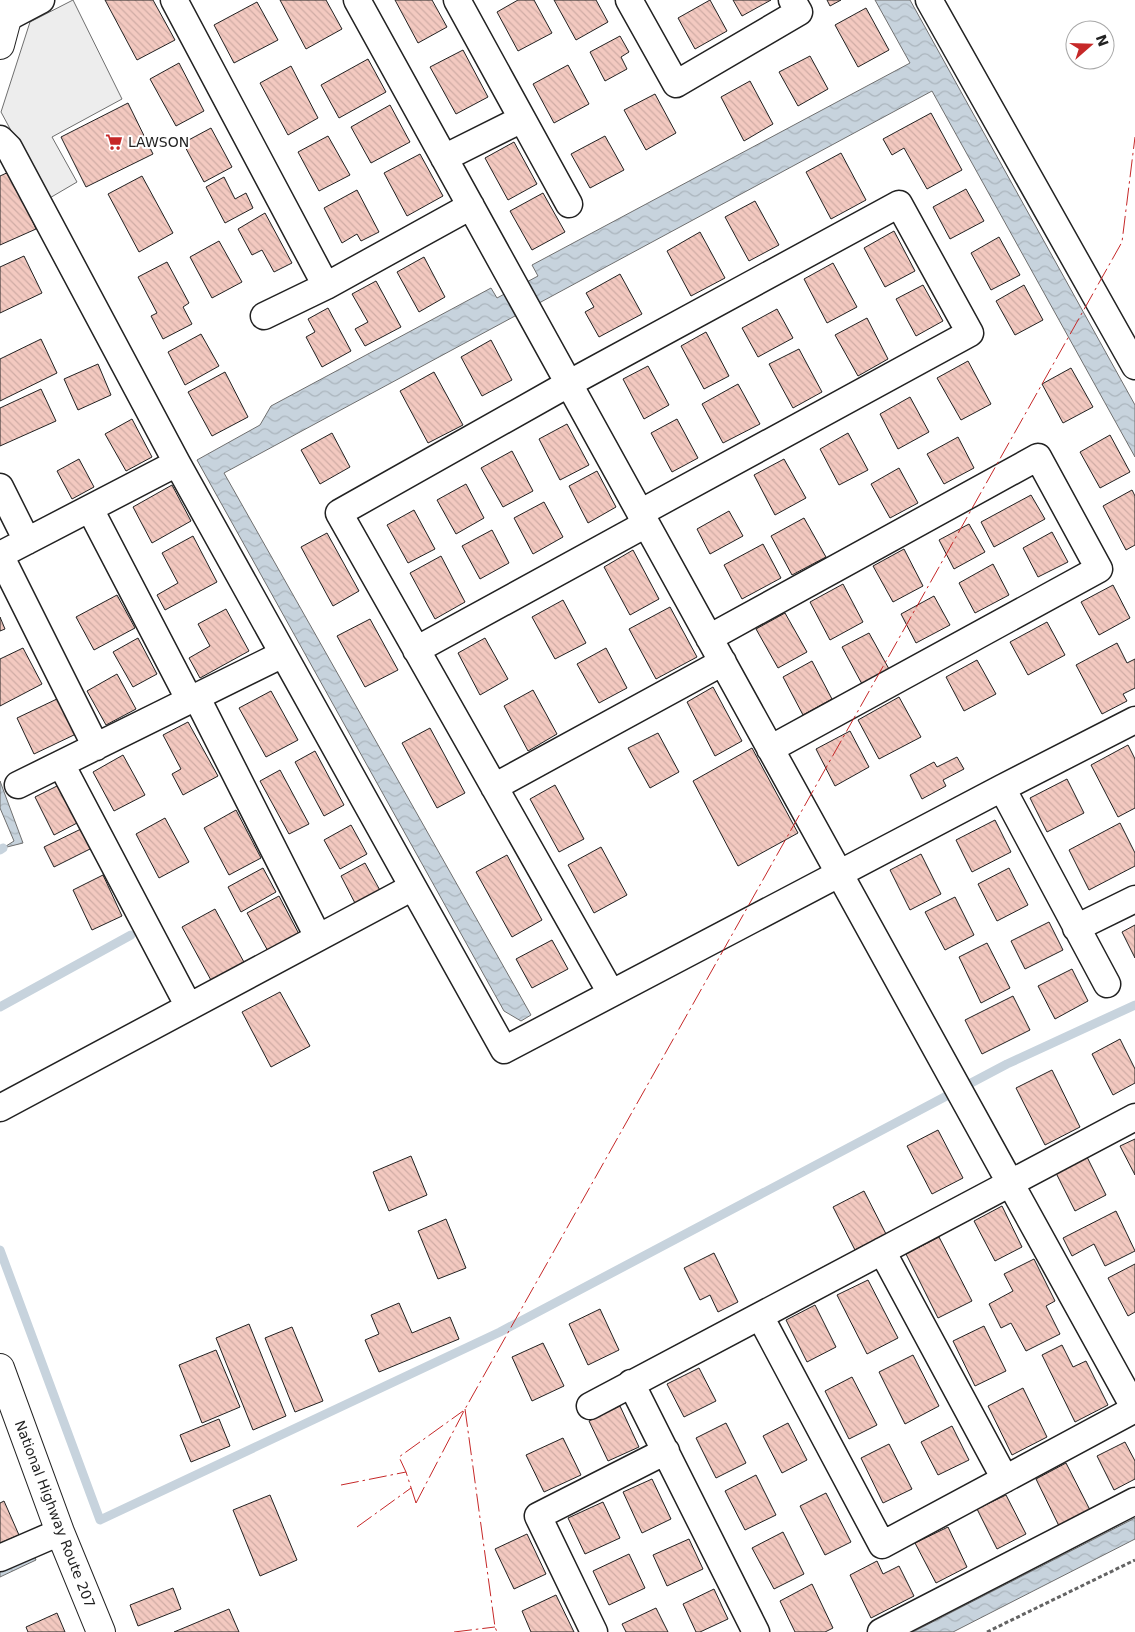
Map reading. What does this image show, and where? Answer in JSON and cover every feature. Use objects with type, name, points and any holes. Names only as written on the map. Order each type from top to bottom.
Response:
[{"type":"highway","points":[[0,45],[9,9]]},
{"type":"highway","name":"National Highway Route 207","points":[[0,1368],[7,1413],[60,1532],[101,1632]]},
{"type":"street","points":[[9,9],[41,0]]},
{"type":"street","points":[[174,0],[326,286]]},
{"type":"street","points":[[357,0],[1135,1409],[882,1545],[760,1316]]},
{"type":"street","points":[[457,0],[569,204]]},
{"type":"street","points":[[628,0],[676,84],[799,12],[792,0]]},
{"type":"street","points":[[929,0],[1135,366]]},
{"type":"street","points":[[444,158],[522,119]]},
{"type":"street","points":[[0,139],[8,148],[177,463],[504,1050],[1135,720]]},
{"type":"street","points":[[416,650],[643,518],[970,333],[899,204],[568,384],[339,513],[416,650],[611,993]]},
{"type":"street","points":[[264,316],[326,286],[471,206]]},
{"type":"street","points":[[709,638],[1038,458],[1043,466],[1099,569],[770,749]]},
{"type":"street","points":[[96,747],[0,555],[177,463]]},
{"type":"street","points":[[0,488],[27,541]]},
{"type":"street","points":[[90,509],[318,937]]},
{"type":"street","points":[[18,785],[283,654]]},
{"type":"street","points":[[494,787],[722,662]]},
{"type":"street","points":[[61,764],[189,1007]]},
{"type":"street","points":[[1002,788],[1107,984]]},
{"type":"street","points":[[0,1108],[413,888]]},
{"type":"street","points":[[1076,928],[1135,899]]},
{"type":"street","points":[[590,1406],[1135,1117]]},
{"type":"street","points":[[882,1251],[1005,1479]]},
{"type":"street","points":[[631,1384],[756,1632]]},
{"type":"street","points":[[594,1632],[538,1516],[666,1451]]},
{"type":"street","points":[[881,1632],[1135,1501]]},
{"type":"street","points":[[0,1558],[60,1532]]},
{"type":"path","points":[[987,1632],[1135,1560]]},
{"type":"shaded area","points":[[73,0],[122,99],[52,137],[77,182],[48,199],[1,112],[30,22]]},
{"type":"water","points":[[875,0],[910,0],[1135,405],[1135,457],[932,91],[224,473],[531,1015],[521,1021],[504,1011],[197,460],[260,425],[271,406],[491,288],[497,298],[538,276],[532,265],[910,63]]},
{"type":"water","points":[[0,781],[23,843],[3,848],[14,841],[0,808]]},
{"type":"water","points":[[1135,1518],[1135,1539],[953,1632],[913,1632]]},
{"type":"water","points":[[34,1555],[36,1560],[0,1577],[0,1570]]},
{"type":"building","points":[[105,0],[153,0],[175,40],[137,60]]},
{"type":"building","points":[[280,0],[326,0],[342,29],[306,49]]},
{"type":"building","points":[[395,0],[432,0],[447,27],[418,43]]},
{"type":"building","points":[[518,0],[534,0],[552,33],[518,51],[497,12]]},
{"type":"building","points":[[554,0],[596,0],[608,22],[576,40]]},
{"type":"building","points":[[710,0],[727,31],[695,49],[678,18]]},
{"type":"building","points":[[733,0],[771,0],[742,16]]},
{"type":"building","points":[[827,0],[841,0],[830,6]]},
{"type":"building","points":[[257,2],[278,40],[234,63],[214,25]]},
{"type":"building","points":[[866,8],[889,50],[858,67],[835,25]]},
{"type":"building","points":[[620,36],[629,52],[621,57],[627,69],[605,81],[590,52]]},
{"type":"building","points":[[463,50],[488,97],[456,114],[430,67]]},
{"type":"building","points":[[810,56],[828,89],[798,106],[779,72]]},
{"type":"building","points":[[368,59],[386,92],[339,118],[321,85]]},
{"type":"building","points":[[179,63],[204,111],[176,126],[150,79]]},
{"type":"building","points":[[568,65],[589,104],[554,123],[533,84]]},
{"type":"building","points":[[291,66],[318,118],[288,135],[260,83]]},
{"type":"building","points":[[750,81],[773,124],[744,141],[721,97]]},
{"type":"building","points":[[655,94],[676,133],[646,150],[624,110]]},
{"type":"building","points":[[128,103],[153,154],[86,187],[61,137]]},
{"type":"building","points":[[390,105],[410,142],[371,163],[351,127]]},
{"type":"building","points":[[931,113],[962,170],[927,189],[904,148],[892,155],[883,139]]},
{"type":"building","points":[[211,128],[232,167],[204,182],[183,143]]},
{"type":"building","points":[[328,136],[350,175],[319,191],[298,152]]},
{"type":"building","points":[[605,136],[624,170],[590,188],[571,154]]},
{"type":"building","points":[[514,142],[537,184],[508,200],[485,158]]},
{"type":"building","points":[[841,153],[866,200],[831,219],[806,172]]},
{"type":"building","points":[[420,154],[443,196],[407,216],[384,173]]},
{"type":"building","points":[[11,171],[36,229],[0,245],[0,176]]},
{"type":"building","points":[[142,176],[173,233],[139,252],[108,194]]},
{"type":"building","points":[[224,177],[235,199],[246,193],[253,208],[225,223],[206,187]]},
{"type":"building","points":[[966,189],[984,221],[950,239],[933,207]]},
{"type":"building","points":[[357,190],[379,232],[361,241],[357,234],[342,243],[324,208]]},
{"type":"building","points":[[543,193],[565,232],[532,250],[510,211]]},
{"type":"building","points":[[755,201],[779,245],[749,261],[725,217]]},
{"type":"building","points":[[265,213],[292,263],[274,272],[262,250],[252,255],[238,229]]},
{"type":"building","points":[[894,231],[915,271],[885,287],[864,248]]},
{"type":"building","points":[[700,232],[725,278],[691,296],[667,251]]},
{"type":"building","points":[[999,237],[1020,275],[991,290],[971,253]]},
{"type":"building","points":[[219,241],[242,282],[212,298],[190,257]]},
{"type":"building","points":[[24,256],[42,293],[0,313],[0,267]]},
{"type":"building","points":[[424,257],[445,297],[419,312],[397,272]]},
{"type":"building","points":[[167,262],[189,303],[183,307],[192,324],[163,339],[151,316],[157,313],[138,277]]},
{"type":"building","points":[[833,263],[857,307],[827,323],[804,279]]},
{"type":"building","points":[[620,274],[642,314],[599,337],[585,312],[594,307],[586,293]]},
{"type":"building","points":[[376,281],[401,327],[365,346],[355,329],[368,322],[352,294]]},
{"type":"building","points":[[923,285],[943,321],[916,336],[896,299]]},
{"type":"building","points":[[1024,285],[1043,320],[1015,335],[996,301]]},
{"type":"building","points":[[328,308],[351,351],[322,367],[306,337],[315,332],[308,319]]},
{"type":"building","points":[[777,309],[793,338],[758,357],[742,328]]},
{"type":"building","points":[[867,318],[888,359],[858,376],[835,335]]},
{"type":"building","points":[[706,332],[729,376],[704,389],[681,346]]},
{"type":"building","points":[[201,334],[219,366],[185,385],[168,352]]},
{"type":"building","points":[[41,339],[57,373],[0,401],[0,359]]},
{"type":"building","points":[[491,340],[512,380],[482,396],[461,357]]},
{"type":"building","points":[[799,349],[822,392],[793,408],[769,364]]},
{"type":"building","points":[[968,361],[991,404],[961,420],[937,378]]},
{"type":"building","points":[[98,364],[111,395],[78,410],[64,379]]},
{"type":"building","points":[[648,366],[669,405],[644,419],[623,379]]},
{"type":"building","points":[[1071,368],[1093,407],[1063,423],[1042,384]]},
{"type":"building","points":[[225,372],[248,417],[212,436],[188,392]]},
{"type":"building","points":[[434,372],[463,425],[428,443],[400,391]]},
{"type":"building","points":[[738,384],[760,424],[723,443],[702,404]]},
{"type":"building","points":[[41,389],[56,421],[0,446],[0,408]]},
{"type":"building","points":[[910,397],[929,432],[898,449],[880,414]]},
{"type":"building","points":[[132,419],[152,457],[126,471],[105,434]]},
{"type":"building","points":[[677,419],[698,458],[672,472],[651,433]]},
{"type":"building","points":[[567,424],[589,465],[560,480],[539,439]]},
{"type":"building","points":[[332,433],[350,467],[320,484],[301,450]]},
{"type":"building","points":[[848,433],[868,470],[839,485],[820,449]]},
{"type":"building","points":[[1110,435],[1130,472],[1100,488],[1080,452]]},
{"type":"building","points":[[958,437],[974,468],[944,484],[927,454]]},
{"type":"building","points":[[512,451],[533,491],[503,507],[481,468]]},
{"type":"building","points":[[79,459],[94,487],[72,499],[57,471]]},
{"type":"building","points":[[784,459],[806,498],[775,515],[754,475]]},
{"type":"building","points":[[899,468],[918,503],[890,518],[871,484]]},
{"type":"building","points":[[597,471],[616,507],[588,523],[569,486]]},
{"type":"building","points":[[466,484],[484,518],[456,534],[437,500]]},
{"type":"building","points":[[172,485],[191,521],[152,543],[133,507]]},
{"type":"building","points":[[1132,490],[1135,496],[1135,545],[1126,550],[1103,506]]},
{"type":"building","points":[[1031,495],[1045,519],[994,547],[981,522]]},
{"type":"building","points":[[544,502],[563,537],[533,554],[514,518]]},
{"type":"building","points":[[414,510],[435,549],[408,563],[387,525]]},
{"type":"building","points":[[729,511],[743,536],[710,554],[697,529]]},
{"type":"building","points":[[804,518],[826,557],[792,575],[771,536]]},
{"type":"building","points":[[969,524],[985,552],[954,569],[939,540]]},
{"type":"building","points":[[492,530],[509,563],[480,579],[462,546]]},
{"type":"building","points":[[1052,532],[1068,562],[1038,577],[1023,548]]},
{"type":"building","points":[[327,533],[359,591],[333,606],[301,547]]},
{"type":"building","points":[[193,536],[217,582],[165,610],[157,595],[178,583],[162,553]]},
{"type":"building","points":[[763,544],[781,578],[742,599],[724,565]]},
{"type":"building","points":[[904,549],[923,586],[893,602],[873,566]]},
{"type":"building","points":[[633,550],[659,599],[630,615],[604,567]]},
{"type":"building","points":[[441,556],[465,602],[435,619],[410,573]]},
{"type":"building","points":[[993,564],[1009,595],[975,613],[959,583]]},
{"type":"building","points":[[843,584],[863,622],[830,640],[810,602]]},
{"type":"building","points":[[1113,585],[1130,618],[1099,635],[1081,602]]},
{"type":"building","points":[[117,595],[135,628],[94,650],[76,617]]},
{"type":"building","points":[[934,596],[950,625],[916,643],[901,614]]},
{"type":"building","points":[[563,600],[586,643],[555,659],[532,617]]},
{"type":"building","points":[[670,607],[697,657],[656,679],[629,629]]},
{"type":"building","points":[[226,609],[249,651],[200,678],[189,658],[210,646],[198,624]]},
{"type":"building","points":[[785,613],[807,652],[778,668],[756,629]]},
{"type":"building","points":[[0,617],[5,629],[0,631]]},
{"type":"building","points":[[370,619],[398,670],[365,687],[337,636]]},
{"type":"building","points":[[1047,622],[1065,655],[1028,675],[1010,642]]},
{"type":"building","points":[[869,633],[889,669],[862,684],[842,647]]},
{"type":"building","points":[[138,638],[157,674],[133,687],[113,652]]},
{"type":"building","points":[[485,638],[508,679],[480,695],[458,653]]},
{"type":"building","points":[[1117,643],[1127,663],[1135,659],[1135,688],[1123,694],[1127,701],[1102,714],[1076,665]]},
{"type":"building","points":[[23,648],[42,684],[0,706],[0,659]]},
{"type":"building","points":[[606,648],[627,688],[599,703],[577,664]]},
{"type":"building","points":[[977,660],[996,694],[964,711],[946,677]]},
{"type":"building","points":[[812,661],[832,699],[803,715],[783,677]]},
{"type":"building","points":[[117,674],[136,709],[106,725],[87,691]]},
{"type":"building","points":[[713,687],[742,741],[715,756],[687,702]]},
{"type":"building","points":[[533,690],[557,734],[528,751],[504,706]]},
{"type":"building","points":[[271,691],[298,740],[266,757],[239,708]]},
{"type":"building","points":[[899,697],[921,737],[879,759],[858,720]]},
{"type":"building","points":[[59,698],[76,734],[34,754],[17,718]]},
{"type":"building","points":[[188,722],[218,776],[183,795],[172,774],[181,769],[163,735]]},
{"type":"building","points":[[430,728],[465,793],[437,808],[402,743]]},
{"type":"building","points":[[850,731],[869,767],[835,786],[816,749]]},
{"type":"building","points":[[658,733],[679,772],[650,788],[628,748]]},
{"type":"building","points":[[1128,745],[1135,759],[1135,808],[1118,817],[1091,765]]},
{"type":"building","points":[[752,748],[798,833],[738,866],[693,781]]},
{"type":"building","points":[[315,751],[344,805],[324,816],[295,762]]},
{"type":"building","points":[[123,755],[145,795],[114,811],[93,772]]},
{"type":"building","points":[[957,757],[964,769],[943,780],[946,786],[922,799],[910,775],[934,762],[937,767]]},
{"type":"building","points":[[280,770],[309,824],[289,834],[260,781]]},
{"type":"building","points":[[1067,779],[1084,813],[1047,832],[1030,798]]},
{"type":"building","points":[[59,785],[79,822],[54,835],[35,797]]},
{"type":"building","points":[[555,785],[584,839],[559,852],[530,799]]},
{"type":"building","points":[[236,810],[261,858],[229,875],[204,828]]},
{"type":"building","points":[[165,818],[189,862],[159,878],[136,834]]},
{"type":"building","points":[[995,820],[1011,852],[972,872],[956,840]]},
{"type":"building","points":[[1120,823],[1135,853],[1135,866],[1089,890],[1069,850]]},
{"type":"building","points":[[351,825],[367,854],[340,869],[324,840]]},
{"type":"building","points":[[83,828],[92,848],[54,867],[44,847]]},
{"type":"building","points":[[601,847],[627,895],[594,913],[568,865]]},
{"type":"building","points":[[921,854],[941,894],[910,910],[890,870]]},
{"type":"building","points":[[507,855],[542,920],[512,937],[476,872]]},
{"type":"building","points":[[365,863],[382,894],[357,907],[341,876]]},
{"type":"building","points":[[263,868],[276,892],[241,912],[228,887]]},
{"type":"building","points":[[1009,868],[1028,905],[997,921],[978,884]]},
{"type":"building","points":[[103,875],[122,916],[92,930],[73,890]]},
{"type":"building","points":[[279,896],[300,936],[269,953],[247,913]]},
{"type":"building","points":[[955,897],[974,935],[945,950],[925,912]]},
{"type":"building","points":[[215,909],[245,964],[212,982],[182,927]]},
{"type":"building","points":[[1049,922],[1063,950],[1025,969],[1011,941]]},
{"type":"building","points":[[1135,925],[1135,958],[1122,932]]},
{"type":"building","points":[[552,940],[568,969],[532,988],[516,959]]},
{"type":"building","points":[[987,943],[1010,988],[981,1003],[959,957]]},
{"type":"building","points":[[1072,969],[1088,1001],[1055,1019],[1038,986]]},
{"type":"building","points":[[280,992],[310,1046],[271,1067],[242,1012]]},
{"type":"building","points":[[1013,996],[1030,1030],[982,1054],[965,1020]]},
{"type":"building","points":[[1120,1039],[1135,1069],[1135,1083],[1113,1095],[1092,1054]]},
{"type":"building","points":[[1052,1070],[1080,1127],[1045,1145],[1016,1088]]},
{"type":"building","points":[[938,1130],[963,1178],[932,1194],[907,1146]]},
{"type":"building","points":[[1135,1139],[1135,1175],[1120,1146]]},
{"type":"building","points":[[1086,1155],[1106,1195],[1075,1211],[1055,1171]]},
{"type":"building","points":[[411,1156],[427,1195],[389,1211],[373,1172]]},
{"type":"building","points":[[864,1191],[886,1234],[855,1250],[833,1207]]},
{"type":"building","points":[[1002,1206],[1022,1247],[995,1261],[974,1221]]},
{"type":"building","points":[[1116,1211],[1135,1251],[1105,1266],[1094,1244],[1072,1256],[1063,1238]]},
{"type":"building","points":[[446,1219],[466,1268],[438,1279],[418,1231]]},
{"type":"building","points":[[939,1237],[972,1301],[938,1318],[906,1254]]},
{"type":"building","points":[[714,1253],[738,1302],[718,1312],[710,1295],[700,1300],[684,1268]]},
{"type":"building","points":[[1034,1259],[1055,1301],[1046,1306],[1060,1334],[1026,1351],[1011,1323],[1001,1328],[989,1304],[1013,1291],[1004,1274]]},
{"type":"building","points":[[1135,1264],[1135,1312],[1128,1316],[1108,1278]]},
{"type":"building","points":[[868,1280],[898,1338],[867,1354],[837,1295]]},
{"type":"building","points":[[399,1303],[412,1333],[450,1317],[459,1339],[379,1372],[365,1340],[379,1334],[371,1315]]},
{"type":"building","points":[[815,1305],[836,1347],[807,1362],[786,1320]]},
{"type":"building","points":[[600,1309],[619,1350],[588,1365],[569,1324]]},
{"type":"building","points":[[249,1324],[286,1416],[253,1430],[216,1338]]},
{"type":"building","points":[[984,1326],[1006,1371],[975,1386],[953,1341]]},
{"type":"building","points":[[292,1327],[323,1401],[295,1412],[265,1338]]},
{"type":"building","points":[[543,1343],[564,1386],[532,1401],[512,1357]]},
{"type":"building","points":[[1062,1345],[1073,1367],[1086,1361],[1108,1405],[1075,1422],[1042,1355]]},
{"type":"building","points":[[216,1350],[240,1407],[202,1423],[179,1365]]},
{"type":"building","points":[[913,1355],[939,1406],[905,1424],[879,1372]]},
{"type":"building","points":[[699,1368],[716,1401],[684,1417],[667,1384]]},
{"type":"building","points":[[852,1377],[877,1425],[849,1439],[825,1391]]},
{"type":"building","points":[[1023,1388],[1047,1437],[1012,1455],[988,1406]]},
{"type":"building","points":[[620,1406],[639,1447],[608,1461],[589,1421]]},
{"type":"building","points":[[219,1419],[230,1446],[191,1462],[180,1435]]},
{"type":"building","points":[[726,1423],[746,1463],[716,1478],[696,1438]]},
{"type":"building","points":[[788,1423],[807,1460],[782,1473],[763,1436]]},
{"type":"building","points":[[952,1426],[969,1460],[938,1475],[921,1442]]},
{"type":"building","points":[[563,1438],[581,1475],[544,1492],[526,1455]]},
{"type":"building","points":[[1125,1442],[1135,1461],[1135,1479],[1114,1490],[1097,1456]]},
{"type":"building","points":[[889,1444],[912,1489],[883,1503],[861,1458]]},
{"type":"building","points":[[1066,1463],[1090,1510],[1059,1526],[1036,1479]]},
{"type":"building","points":[[756,1475],[776,1515],[745,1530],[725,1491]]},
{"type":"building","points":[[652,1479],[671,1519],[642,1533],[623,1492]]},
{"type":"building","points":[[826,1493],[851,1542],[825,1555],[800,1506]]},
{"type":"building","points":[[270,1495],[297,1560],[260,1576],[233,1510]]},
{"type":"building","points":[[1006,1495],[1026,1534],[997,1549],[977,1509]]},
{"type":"building","points":[[4,1501],[19,1535],[0,1543],[0,1503]]},
{"type":"building","points":[[603,1502],[620,1538],[585,1554],[568,1518]]},
{"type":"building","points":[[948,1527],[967,1567],[936,1583],[915,1543]]},
{"type":"building","points":[[783,1532],[804,1574],[774,1589],[752,1548]]},
{"type":"building","points":[[527,1534],[546,1574],[514,1589],[495,1549]]},
{"type":"building","points":[[689,1539],[703,1569],[667,1586],[653,1555]]},
{"type":"building","points":[[629,1554],[645,1588],[609,1605],[593,1571]]},
{"type":"building","points":[[877,1561],[883,1574],[899,1566],[914,1596],[871,1618],[850,1575]]},
{"type":"building","points":[[812,1584],[833,1628],[825,1632],[795,1632],[780,1601]]},
{"type":"building","points":[[173,1588],[181,1609],[138,1626],[130,1605]]},
{"type":"building","points":[[714,1589],[728,1619],[700,1632],[696,1632],[683,1604]]},
{"type":"building","points":[[556,1595],[574,1632],[531,1632],[522,1611]]},
{"type":"building","points":[[656,1608],[668,1632],[626,1632],[622,1624]]},
{"type":"building","points":[[229,1609],[239,1632],[174,1632]]},
{"type":"building","points":[[57,1613],[65,1632],[28,1632],[26,1627]]},
{"type":"waterway","points":[[0,1007],[131,935]]},
{"type":"waterway","points":[[0,1250],[100,1520],[500,1332],[1007,1064],[1135,1005]]},
{"type":"power","points":[[416,1503],[465,1409],[1122,242],[1135,137]]},
{"type":"power","points":[[465,1409],[497,1632]]},
{"type":"power","points":[[416,1503],[399,1457],[463,1411]]},
{"type":"power","points":[[341,1485],[406,1472]]},
{"type":"power","points":[[357,1527],[411,1488]]},
{"type":"power","points":[[454,1632],[495,1627]]},
{"type":"place","name":"LAWSON","points":[[114,142]]}]
